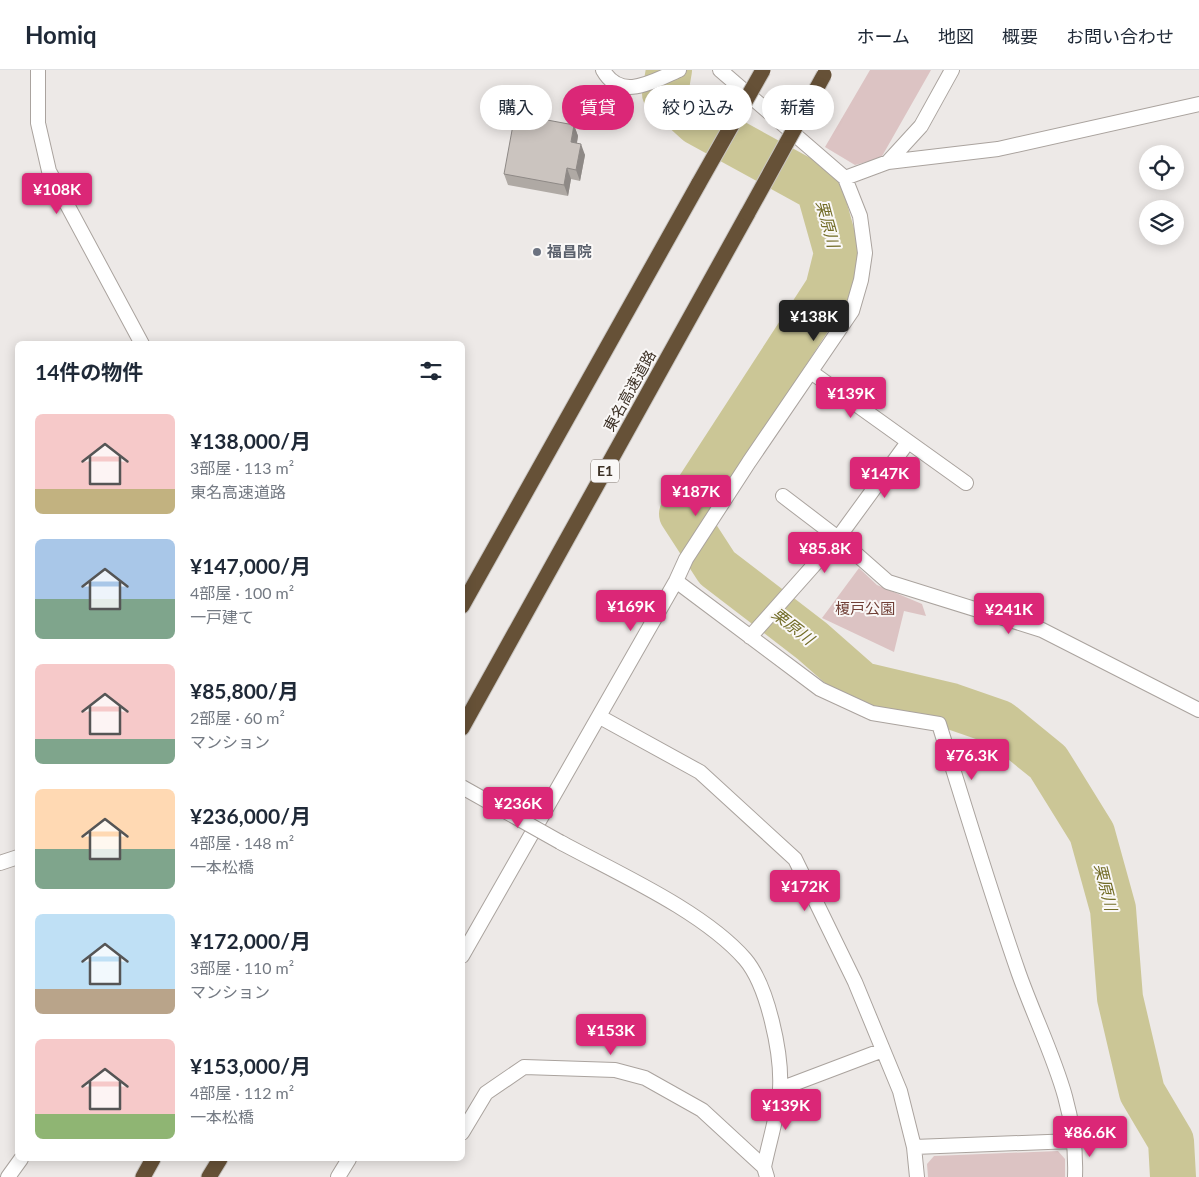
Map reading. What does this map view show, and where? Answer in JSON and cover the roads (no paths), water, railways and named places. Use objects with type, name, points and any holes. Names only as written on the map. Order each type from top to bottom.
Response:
[{"type":"highway","points":[[465,601],[763,70]]},
{"type":"highway","name":"東名高速道路","points":[[465,723],[826,73]]},
{"type":"highway","points":[[142,1177],[152,1161]]},
{"type":"highway","points":[[209,1177],[219,1161]]},
{"type":"street","points":[[38,70],[38,123],[49,171],[140,341]]},
{"type":"street","points":[[603,70],[608,79],[620,87],[637,87],[679,70]]},
{"type":"street","points":[[465,951],[600,717],[676,581],[686,559],[852,311],[861,280],[865,253],[860,216],[845,178],[720,70]]},
{"type":"street","points":[[888,162],[921,126],[952,70]]},
{"type":"street","points":[[845,178],[888,162],[998,150],[1199,104]]},
{"type":"street","points":[[811,372],[966,483]]},
{"type":"street","points":[[750,637],[838,538],[908,442]]},
{"type":"street","points":[[783,496],[838,538],[888,582],[1042,630],[1199,710]]},
{"type":"street","points":[[676,581],[820,689],[872,713],[939,724],[1019,975],[1050,1048],[1070,1111],[1074,1141],[1075,1177]]},
{"type":"street","points":[[600,717],[700,772],[795,859],[855,982],[900,1091],[914,1147],[917,1177]]},
{"type":"street","points":[[465,789],[717,931],[746,961],[768,1008],[775,1034],[780,1089],[765,1172]]},
{"type":"street","points":[[0,862],[15,858]]},
{"type":"street","points":[[780,1089],[883,1050]]},
{"type":"street","points":[[465,1128],[486,1094],[524,1067],[615,1070],[645,1078],[702,1110],[765,1172]]},
{"type":"street","points":[[914,1147],[1074,1141]]},
{"type":"street","points":[[8,1177],[20,1161]]},
{"type":"street","points":[[338,1177],[347,1161]]},
{"type":"waterway","name":"栗原川","points":[[669,70],[665,93],[697,122],[819,189],[837,253],[828,289],[682,514],[717,568],[812,641],[862,685],[951,706],[1000,723],[1048,762],[1092,833],[1113,909],[1120,998],[1142,1092],[1171,1141],[1173,1177]]},
{"type":"place","name":"福昌院","points":[[537,252]]},
{"type":"park label","name":"榎戸公園","points":[[865,609]]}]
